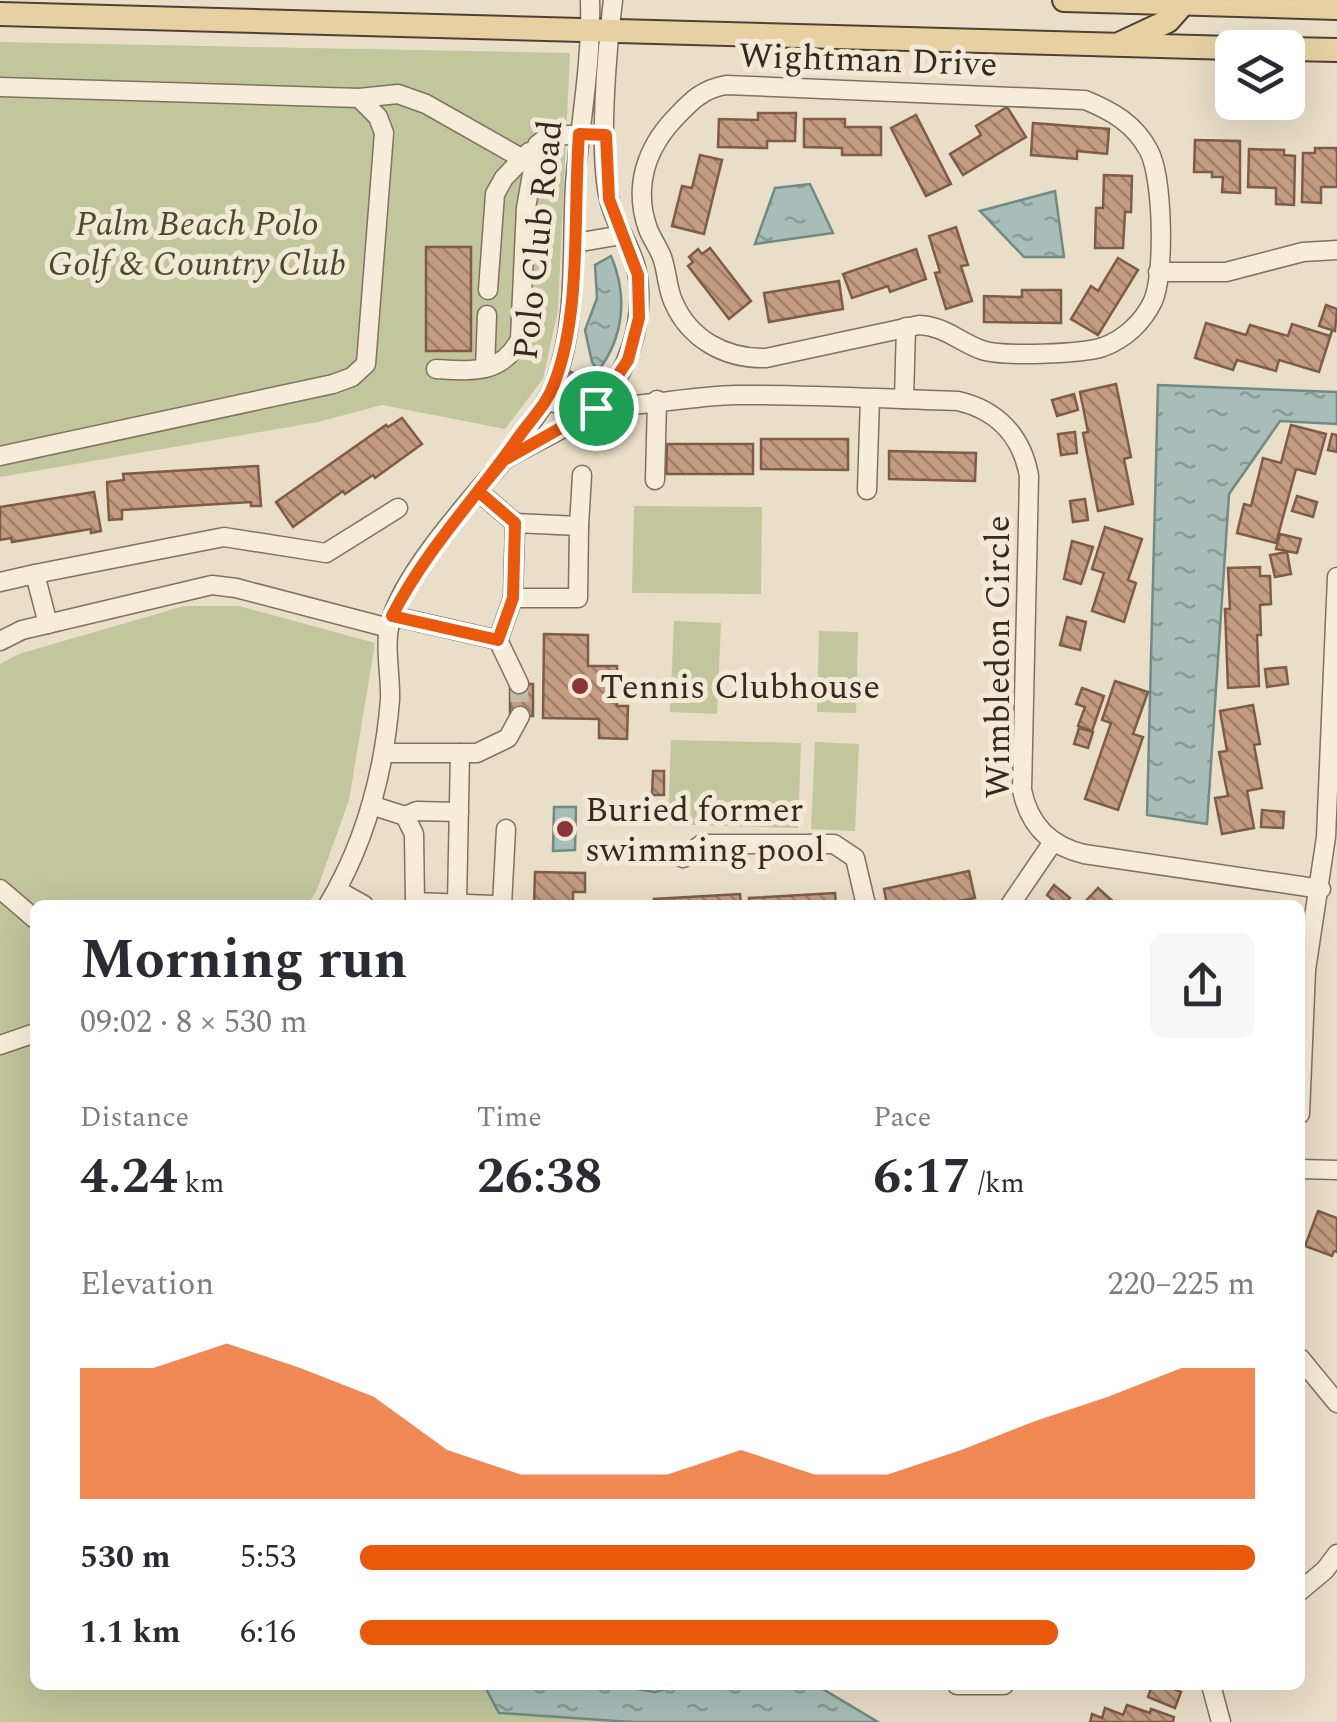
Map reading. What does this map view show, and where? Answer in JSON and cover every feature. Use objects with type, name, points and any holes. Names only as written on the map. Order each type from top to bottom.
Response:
[{"type":"main road","points":[[1064,0],[1337,8]]},
{"type":"main road","points":[[1118,45],[1168,21],[1184,2]]},
{"type":"main road","points":[[0,14],[601,14],[1215,48]]},
{"type":"main road","points":[[1305,49],[1337,50]]},
{"type":"street","name":"Polo Club Road","points":[[390,622],[416,571],[546,402],[566,348],[579,134],[601,14]]},
{"type":"street","name":"Polo Club Road","points":[[504,460],[596,408],[628,360],[639,318],[638,275],[609,199],[601,14]]},
{"type":"street","name":"Wightman Drive","points":[[726,84],[1085,100],[1118,115],[1136,131],[1149,151],[1159,185],[1154,298],[1136,326],[1096,349],[997,354],[972,346],[941,328],[906,327],[766,358],[732,354],[701,338],[686,324],[674,304],[642,202],[645,166],[660,133],[694,97],[726,84]]},
{"type":"street","points":[[0,87],[358,98],[398,94],[523,158]]},
{"type":"street","points":[[0,456],[333,384],[352,377],[366,364],[384,133],[378,117],[358,98]]},
{"type":"street","points":[[488,290],[495,194],[523,158],[549,136],[606,135]]},
{"type":"street","points":[[436,368],[485,368],[508,359],[520,340],[526,208],[537,145]]},
{"type":"street","points":[[574,202],[609,199]]},
{"type":"street","points":[[575,244],[622,235]]},
{"type":"street","points":[[1158,272],[1226,272],[1303,252],[1337,250]]},
{"type":"street","points":[[485,368],[486,315]]},
{"type":"street","points":[[904,399],[906,327]]},
{"type":"street","name":"Wimbledon Circle","points":[[546,402],[596,408],[737,395],[904,399],[958,402],[979,408],[1006,426],[1024,454],[1029,476],[1022,790],[1035,825],[1054,842]]},
{"type":"street","points":[[867,490],[870,398]]},
{"type":"street","points":[[654,480],[657,400]]},
{"type":"street","points":[[513,598],[578,598],[582,475]]},
{"type":"street","points":[[478,491],[515,523],[579,526]]},
{"type":"street","points":[[0,582],[224,537],[326,554],[398,508]]},
{"type":"street","points":[[515,523],[513,598],[498,640],[519,684]]},
{"type":"street","points":[[36,574],[48,624]]},
{"type":"street","points":[[1305,989],[1326,837],[1337,578]]},
{"type":"street","points":[[0,641],[22,630],[212,585],[498,640]]},
{"type":"street","points":[[332,898],[356,848],[384,753],[390,697],[390,622]]},
{"type":"street","points":[[384,753],[478,753],[508,738],[520,716]]},
{"type":"street","points":[[458,900],[460,753]]},
{"type":"street","points":[[371,805],[405,816],[417,811],[459,812]]},
{"type":"street","points":[[405,816],[414,834],[415,900]]},
{"type":"street","points":[[502,900],[506,829]]},
{"type":"street","points":[[1013,900],[1054,842],[1084,854],[1320,889]]},
{"type":"street","points":[[683,858],[702,844],[834,844],[855,858],[865,900]]},
{"type":"street","points":[[0,889],[30,915]]},
{"type":"street","points":[[0,1045],[30,1035]]},
{"type":"street","points":[[1305,1168],[1337,1170]]},
{"type":"street","points":[[1305,1364],[1337,1403]]},
{"type":"street","points":[[1305,1587],[1337,1554]]},
{"type":"street","points":[[1213,1690],[1221,1722]]},
{"type":"green space","name":"Palm Beach Polo Golf & Country Club","points":[[0,42],[570,53],[558,310],[543,379],[505,429],[382,405],[318,422],[0,477]]},
{"type":"green space","points":[[634,506],[762,507],[761,594],[632,593]]},
{"type":"green space","points":[[184,606],[239,606],[375,643],[349,800],[310,900],[30,900],[30,1690],[824,1690],[878,1722],[0,1722],[0,664],[19,654]]},
{"type":"green space","points":[[674,621],[721,623],[717,714],[670,712]]},
{"type":"green space","points":[[819,631],[858,632],[856,713],[817,712]]},
{"type":"green space","points":[[671,740],[801,743],[798,828],[668,824]]},
{"type":"green space","points":[[815,742],[859,744],[855,831],[811,829]]},
{"type":"water","points":[[810,184],[833,233],[755,244],[775,188]]},
{"type":"water","points":[[1055,191],[1064,257],[1024,257],[980,211]]},
{"type":"water","points":[[611,256],[620,286],[621,316],[613,344],[598,371],[585,330],[597,298],[595,265]]},
{"type":"water","points":[[1158,385],[1337,392],[1337,424],[1280,421],[1229,494],[1207,824],[1147,815]]},
{"type":"water","name":"Buried former swimming pool","points":[[554,807],[576,807],[575,850],[553,851]]},
{"type":"water","points":[[487,1690],[824,1690],[878,1722],[632,1722],[499,1713]]},
{"type":"building","points":[[1007,107],[1026,137],[963,175],[950,154],[981,135],[976,126]]},
{"type":"building","points":[[758,113],[796,113],[795,141],[767,141],[767,148],[718,147],[719,119],[758,120]]},
{"type":"building","points":[[916,115],[951,184],[926,196],[891,128]]},
{"type":"building","points":[[804,119],[845,119],[845,127],[881,127],[881,155],[842,155],[842,148],[804,147]]},
{"type":"building","points":[[1033,123],[1109,129],[1107,154],[1077,151],[1077,159],[1031,155]]},
{"type":"building","points":[[1195,140],[1240,141],[1240,193],[1222,192],[1223,177],[1212,177],[1212,172],[1194,172]]},
{"type":"building","points":[[1315,148],[1337,148],[1337,187],[1321,187],[1321,203],[1302,202],[1303,153],[1315,153]]},
{"type":"building","points":[[1249,149],[1284,150],[1284,155],[1295,156],[1294,205],[1276,204],[1276,188],[1248,187]]},
{"type":"building","points":[[700,155],[722,160],[704,234],[672,226],[682,186],[692,188]]},
{"type":"building","points":[[1104,175],[1132,176],[1131,212],[1125,212],[1123,248],[1095,248],[1096,208],[1103,208]]},
{"type":"building","points":[[956,227],[968,265],[961,266],[972,301],[946,309],[929,236]]},
{"type":"building","points":[[426,247],[471,247],[471,351],[426,351]]},
{"type":"building","points":[[710,248],[751,301],[729,319],[688,266],[693,262],[689,257],[698,249],[702,254]]},
{"type":"building","points":[[916,249],[926,279],[890,292],[888,286],[852,298],[843,274]]},
{"type":"building","points":[[1118,258],[1138,270],[1098,335],[1071,319],[1091,286],[1098,291]]},
{"type":"building","points":[[839,281],[843,309],[769,322],[764,293]]},
{"type":"building","points":[[1022,290],[1061,290],[1061,323],[984,322],[984,296],[1022,297]]},
{"type":"building","points":[[1326,305],[1337,309],[1335,331],[1319,326]]},
{"type":"building","points":[[1206,323],[1246,335],[1250,325],[1288,336],[1292,324],[1330,336],[1332,331],[1319,372],[1279,360],[1276,371],[1237,360],[1233,370],[1195,358]]},
{"type":"building","points":[[568,371],[578,375],[572,391],[562,387]]},
{"type":"building","points":[[1116,384],[1131,457],[1124,459],[1133,504],[1098,511],[1083,433],[1088,432],[1080,392]]},
{"type":"building","points":[[1074,394],[1078,410],[1057,416],[1052,400]]},
{"type":"building","points":[[402,418],[422,444],[375,478],[373,475],[345,494],[343,491],[293,527],[276,502],[386,425]]},
{"type":"building","points":[[1291,425],[1326,434],[1315,474],[1296,469],[1276,543],[1237,533],[1244,504],[1251,506],[1263,458],[1281,463]]},
{"type":"building","points":[[1075,432],[1077,453],[1061,455],[1058,434]]},
{"type":"building","points":[[1332,434],[1337,435],[1337,452],[1328,450]]},
{"type":"building","points":[[761,439],[848,439],[848,470],[761,469]]},
{"type":"building","points":[[667,444],[753,444],[753,474],[666,474]]},
{"type":"building","points":[[889,451],[976,453],[975,481],[889,479]]},
{"type":"building","points":[[258,466],[261,506],[251,506],[251,502],[122,510],[122,519],[109,520],[107,482],[124,480],[123,474]]},
{"type":"building","points":[[94,492],[101,531],[91,533],[91,529],[12,542],[11,538],[0,540],[0,507]]},
{"type":"building","points":[[1297,496],[1317,502],[1313,517],[1292,511]]},
{"type":"building","points":[[1085,499],[1088,520],[1073,522],[1070,501]]},
{"type":"building","points":[[1105,527],[1142,539],[1128,580],[1136,583],[1124,622],[1092,611],[1104,573],[1092,569]]},
{"type":"building","points":[[1280,534],[1301,539],[1297,553],[1276,549]]},
{"type":"building","points":[[1072,541],[1093,547],[1081,584],[1064,579]]},
{"type":"building","points":[[1287,552],[1291,574],[1275,577],[1270,555]]},
{"type":"building","points":[[1260,567],[1260,576],[1270,576],[1271,604],[1260,605],[1259,686],[1228,688],[1228,568]]},
{"type":"building","points":[[1067,617],[1086,622],[1080,650],[1060,645]]},
{"type":"building","name":"Tennis Clubhouse","points":[[544,634],[588,635],[588,666],[617,666],[617,706],[628,706],[627,739],[599,738],[599,719],[543,718]]},
{"type":"building","points":[[1286,667],[1288,684],[1267,687],[1265,669]]},
{"type":"building","points":[[1115,681],[1148,692],[1133,734],[1143,737],[1118,810],[1085,799],[1111,723],[1102,720]]},
{"type":"building","points":[[510,684],[533,684],[533,716],[510,716]]},
{"type":"building","points":[[1082,688],[1104,696],[1092,731],[1078,726],[1085,707],[1076,704]]},
{"type":"building","points":[[1253,705],[1260,744],[1254,745],[1262,788],[1247,791],[1254,828],[1222,834],[1215,798],[1228,796],[1219,752],[1227,751],[1220,711]]},
{"type":"building","points":[[1079,728],[1093,732],[1088,748],[1074,744]]},
{"type":"building","points":[[653,771],[664,771],[664,795],[652,795]]},
{"type":"building","points":[[1262,810],[1284,812],[1283,828],[1261,827]]},
{"type":"building","points":[[969,871],[975,898],[886,900],[884,889]]},
{"type":"building","points":[[535,872],[585,873],[585,892],[573,892],[573,900],[534,900]]},
{"type":"building","points":[[1054,885],[1070,898],[1053,900],[1047,895]]},
{"type":"building","points":[[1098,888],[1111,900],[1087,900]]},
{"type":"building","points":[[835,893],[836,900],[749,900]]},
{"type":"building","points":[[740,894],[741,900],[654,900]]},
{"type":"building","points":[[1318,1211],[1337,1218],[1337,1252],[1332,1256],[1305,1246]]},
{"type":"building","points":[[1150,1690],[1181,1692],[1175,1708],[1148,1697]]},
{"type":"building","points":[[1127,1705],[1174,1717],[1173,1722],[1090,1722],[1092,1714],[1102,1718],[1105,1708],[1123,1715]]},
{"type":"tunnel","points":[[519,684],[520,716]]},
{"type":"place","name":"Tennis Clubhouse","points":[[580,686]]},
{"type":"place","name":"Buried former swimming pool","points":[[565,829]]},
{"type":"route","points":[[596,408],[504,460],[478,491],[515,523],[513,598],[498,640],[392,616],[416,571],[478,491],[504,460],[554,385],[566,348],[579,134],[606,135],[609,199],[638,275],[639,318],[628,360],[596,408]]}]
